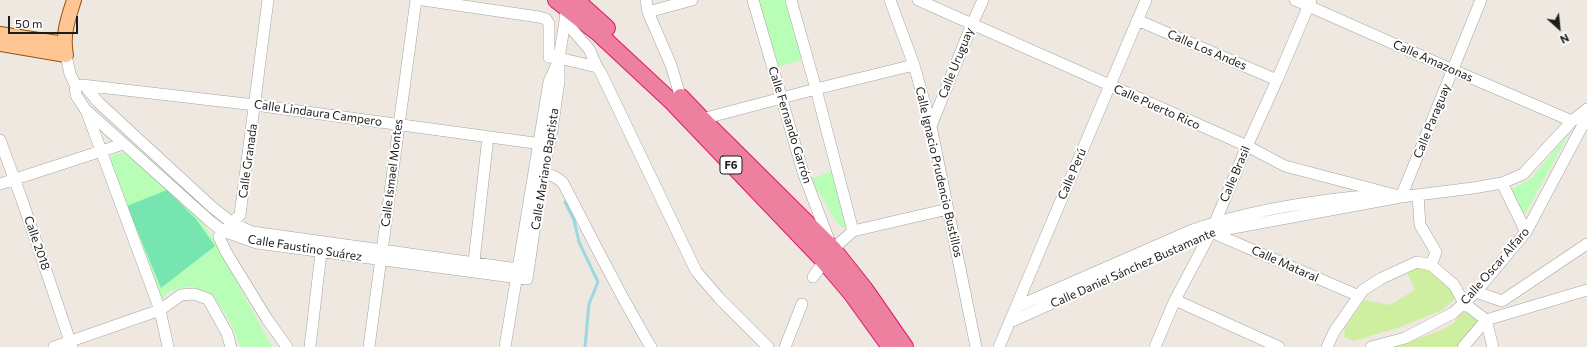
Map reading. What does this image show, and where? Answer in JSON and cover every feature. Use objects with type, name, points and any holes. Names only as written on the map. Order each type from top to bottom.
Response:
[{"type":"highway","name":"F6","points":[[566,6],[676,98],[699,124],[828,254],[864,288],[905,347]]},
{"type":"highway","name":"F6","points":[[828,254],[851,294],[890,347]]},
{"type":"main road","points":[[65,49],[65,28],[74,0]]},
{"type":"main road","points":[[0,34],[65,49]]},
{"type":"main road","points":[[0,44],[65,49]]},
{"type":"street","name":"Calle Granada","points":[[223,231],[240,215],[268,0]]},
{"type":"street","name":"Calle Ismael Montes","points":[[369,347],[416,0]]},
{"type":"street","points":[[423,0],[539,17],[546,20],[549,24],[549,57],[597,67]]},
{"type":"street","points":[[646,0],[648,12],[671,65],[676,98]]},
{"type":"street","points":[[648,12],[692,0]]},
{"type":"street","name":"Calle Fernando Garrón","points":[[753,0],[828,254]]},
{"type":"street","points":[[791,0],[853,231]]},
{"type":"street","name":"Calle Ignacio Prudencio Bustillos","points":[[890,0],[914,65],[931,126],[976,347]]},
{"type":"street","name":"Calle Puerto Rico","points":[[918,0],[1246,146],[1285,166],[1401,197]]},
{"type":"street","name":"Calle Uruguay","points":[[931,126],[983,0]]},
{"type":"street","name":"Calle Perú","points":[[999,347],[1146,0]]},
{"type":"street","name":"Calle Amazonas","points":[[1295,0],[1310,3],[1453,70],[1572,121]]},
{"type":"street","name":"Calle Paraguay","points":[[1401,197],[1481,0]]},
{"type":"street","name":"Calle Brasil","points":[[1155,347],[1175,300],[1213,227],[1246,146],[1277,80],[1310,3]]},
{"type":"street","points":[[566,6],[589,49],[696,271],[720,299],[768,347]]},
{"type":"street","name":"Calle Mariano Baptista","points":[[505,347],[544,144],[559,81],[559,58],[566,6]]},
{"type":"street","name":"Calle Los Andes","points":[[1137,20],[1277,80]]},
{"type":"street","name":"Calle Faustino Suárez","points":[[65,49],[70,74],[80,85],[212,207],[232,223],[252,232],[321,247]]},
{"type":"street","points":[[699,124],[781,98],[914,65]]},
{"type":"street","name":"Calle Faustino Suárez","points":[[80,85],[76,95],[85,109],[223,231],[257,243],[321,247],[520,275]]},
{"type":"street","name":"Calle Lindaura Campero","points":[[80,85],[255,105],[544,144]]},
{"type":"street","points":[[85,109],[160,310],[168,347]]},
{"type":"street","name":"Calle Daniel Sánchez Bustamante","points":[[1016,307],[1190,230],[1213,227],[1302,203],[1367,195],[1401,197],[1502,183],[1523,174],[1572,121],[1587,109]]},
{"type":"street","name":"Calle Oscar Alfaro","points":[[1371,347],[1405,338],[1454,313],[1476,292],[1526,232],[1587,117]]},
{"type":"street","points":[[474,268],[488,137]]},
{"type":"street","name":"Calle 2018","points":[[0,140],[71,344]]},
{"type":"street","points":[[0,184],[123,144]]},
{"type":"street","points":[[539,173],[558,177],[563,183],[625,303],[651,347]]},
{"type":"street","points":[[1502,183],[1526,232]]},
{"type":"street","points":[[1418,195],[1420,225],[1436,252],[1431,265]]},
{"type":"street","points":[[813,276],[828,254],[853,231],[948,209]]},
{"type":"street","name":"Calle Daniel Sánchez Bustamante","points":[[1010,322],[1213,227]]},
{"type":"street","name":"Calle Mataral","points":[[1213,227],[1359,296]]},
{"type":"street","points":[[223,231],[219,237],[226,252],[266,319],[287,347]]},
{"type":"street","points":[[1476,292],[1502,301],[1587,244]]},
{"type":"street","points":[[310,347],[321,247]]},
{"type":"street","points":[[1327,347],[1334,332],[1363,290],[1382,278],[1417,262],[1431,265],[1454,285],[1464,303],[1486,320],[1493,347]]},
{"type":"street","points":[[1462,347],[1486,320],[1587,290]]},
{"type":"street","points":[[54,347],[71,344],[160,310],[181,295],[194,294],[208,298],[227,333],[231,347]]},
{"type":"street","points":[[1175,300],[1279,347]]},
{"type":"street","points":[[785,347],[802,304]]},
{"type":"green space","points":[[758,0],[786,0],[803,60],[777,67]]},
{"type":"green space","points":[[1571,130],[1526,212],[1522,214],[1511,190],[1532,178]]},
{"type":"green space","points":[[116,153],[126,153],[199,218],[214,240],[272,347],[241,347],[231,324],[215,298],[192,286],[170,291],[160,301],[110,165],[110,158]]},
{"type":"green space","points":[[835,170],[849,224],[843,228],[837,223],[811,179]]},
{"type":"green space","points":[[167,190],[196,219],[215,246],[161,288],[127,206]]},
{"type":"green space","points":[[1418,267],[1431,272],[1458,296],[1442,310],[1400,327],[1354,341],[1344,337],[1345,328],[1364,300],[1390,305],[1415,290],[1406,270]]},
{"type":"green space","points":[[1473,310],[1486,330],[1468,347],[1389,347],[1442,330],[1453,324],[1464,312]]},
{"type":"waterway","points":[[565,202],[574,220],[579,242],[598,282],[589,304],[585,347]]}]
